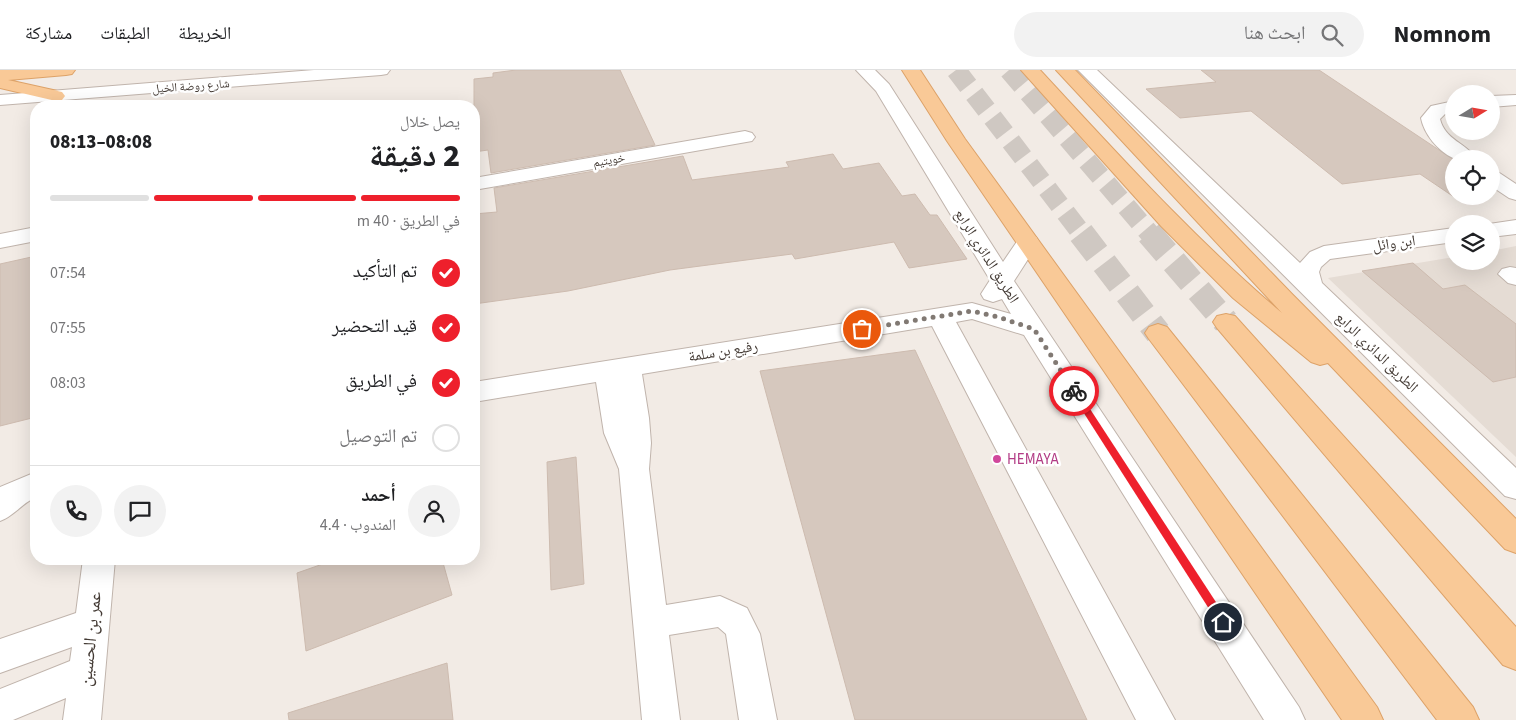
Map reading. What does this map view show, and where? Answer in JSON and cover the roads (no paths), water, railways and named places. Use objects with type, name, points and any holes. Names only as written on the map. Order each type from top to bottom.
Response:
[{"type":"main road","points":[[0,75],[66,70]]},
{"type":"main road","points":[[911,70],[1028,242],[1364,720]]},
{"type":"main road","points":[[1030,70],[1236,289],[1292,336],[1377,396]]},
{"type":"main road","points":[[1065,70],[1516,540]]},
{"type":"main road","points":[[0,83],[56,96]]},
{"type":"main road","points":[[1226,322],[1516,653]]},
{"type":"main road","points":[[1158,333],[1460,720]]},
{"type":"street","points":[[182,100],[212,84],[248,70]]},
{"type":"street","name":"شارع روضة الخيل","points":[[0,100],[382,70]]},
{"type":"street","name":"الطريق الدائري الرابع","points":[[865,70],[883,88],[1002,282],[1286,720]]},
{"type":"street","name":"الطريق الدائري الرابع","points":[[1087,70],[1516,487]]},
{"type":"street","points":[[98,93],[117,100]]},
{"type":"street","points":[[1500,101],[1516,100]]},
{"type":"street","points":[[1445,108],[1438,110],[1430,118],[1432,128],[1442,141],[1454,150]]},
{"type":"street","name":"خويتيم","points":[[480,183],[745,136]]},
{"type":"street","points":[[1500,182],[1516,194]]},
{"type":"street","points":[[1500,229],[1516,227]]},
{"type":"street","points":[[0,241],[30,235]]},
{"type":"street","name":"ابن وائل","points":[[1312,289],[1307,270],[1311,262],[1324,253],[1445,236]]},
{"type":"street","name":"ابن وائل","points":[[1259,237],[1294,248],[1335,251]]},
{"type":"street","name":"رفيع بن سلمة","points":[[972,311],[988,300],[1028,242]]},
{"type":"street","name":"رفيع بن سلمة","points":[[480,391],[972,311],[1034,329]]},
{"type":"street","points":[[940,316],[1156,720]]},
{"type":"street","points":[[618,368],[615,425],[625,455],[634,469],[661,720]]},
{"type":"street","points":[[0,508],[2,503],[11,494],[30,486]]},
{"type":"street","name":"عمر بن الحسين","points":[[82,720],[98,565]]},
{"type":"street","points":[[650,623],[720,611],[740,623],[758,720]]},
{"type":"street","points":[[0,656],[91,624]]},
{"type":"street","points":[[0,707],[87,672]]},
{"type":"tunnel","points":[[956,70],[1082,234]]},
{"type":"tunnel","points":[[1009,70],[1150,234]]},
{"type":"tunnel","points":[[1081,233],[1158,333]]},
{"type":"tunnel","points":[[1149,233],[1226,322]]},
{"type":"place","name":"HEMAYA","points":[[997,459]]}]
